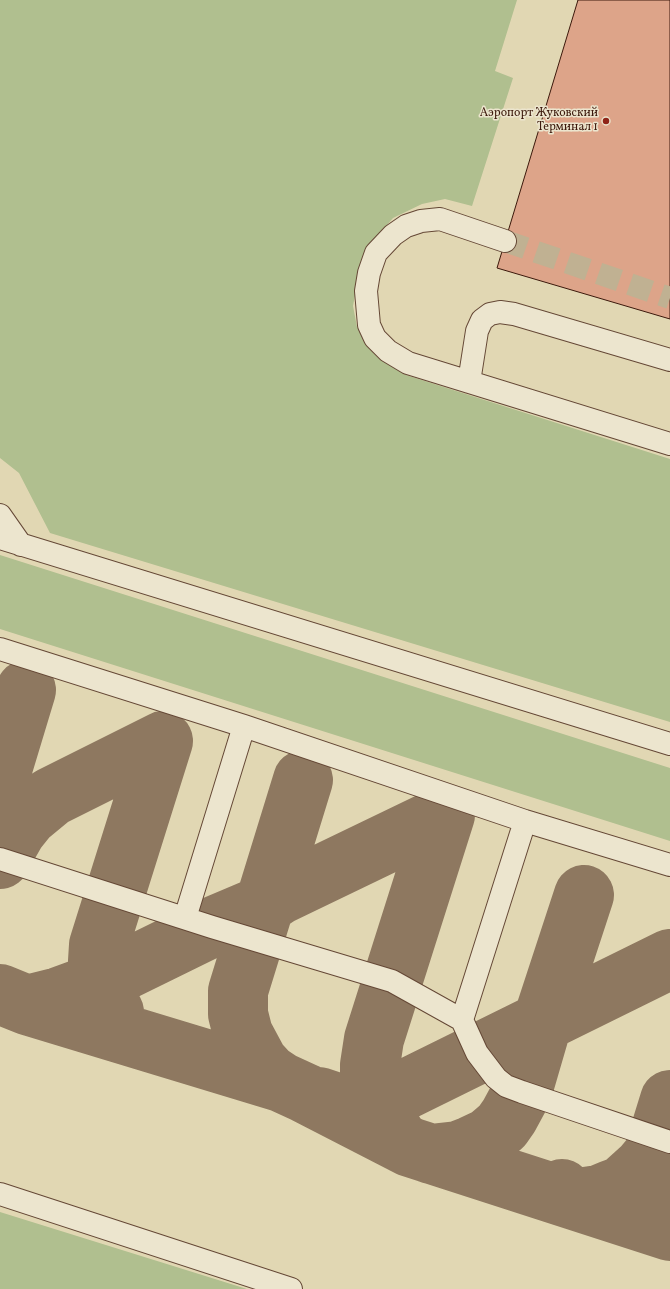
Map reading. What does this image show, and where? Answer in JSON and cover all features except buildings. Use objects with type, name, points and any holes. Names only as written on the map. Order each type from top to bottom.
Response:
[{"type":"lane","points":[[505,241],[440,219],[421,221],[406,226],[393,235],[376,253],[369,273],[366,291],[369,325],[374,338],[388,351],[408,363],[670,444]]},
{"type":"lane","points":[[469,382],[477,331],[482,320],[490,314],[500,312],[514,314],[670,360]]},
{"type":"lane","points":[[0,515],[21,545]]},
{"type":"lane","points":[[0,538],[670,744]]},
{"type":"lane","points":[[0,649],[244,726],[525,821],[670,865]]},
{"type":"lane","points":[[184,918],[244,726]]},
{"type":"lane","points":[[462,1020],[525,821]]},
{"type":"lane","points":[[0,859],[254,940],[392,981],[462,1020],[477,1054],[496,1078],[506,1086],[670,1142]]},
{"type":"lane","points":[[0,1194],[291,1289]]},
{"type":"green space","points":[[0,0],[517,0],[495,71],[513,78],[472,206],[445,199],[422,204],[393,218],[374,240],[359,274],[353,306],[357,327],[376,355],[406,375],[670,459],[670,722],[50,533],[19,473],[0,458]]},
{"type":"green space","points":[[0,555],[670,768],[670,841],[0,629]]},
{"type":"green space","points":[[0,1212],[247,1289],[0,1289]]},
{"type":"taxiway","points":[[0,776],[26,690]]},
{"type":"taxiway","points":[[0,859],[16,831],[28,816],[51,797],[163,741]]},
{"type":"taxiway","points":[[114,1012],[104,994],[100,982],[98,961],[99,945],[163,741]]},
{"type":"taxiway","points":[[281,1082],[269,1074],[258,1062],[243,1034],[238,1014],[238,991],[303,780]]},
{"type":"taxiway","points":[[27,1005],[59,997],[100,982],[212,927],[264,905],[279,895],[445,815]]},
{"type":"taxiway","points":[[395,1134],[383,1119],[370,1085],[370,1065],[374,1039],[445,815]]},
{"type":"taxiway","points":[[431,1154],[458,1151],[488,1138],[502,1126],[509,1116],[522,1092],[543,1020],[584,895]]},
{"type":"taxiway","points":[[319,1097],[343,1105],[376,1104],[670,959]]},
{"type":"taxiway","points":[[0,994],[27,1005],[281,1082],[410,1147],[670,1231]]},
{"type":"taxiway","points":[[660,1195],[655,1180],[653,1155],[670,1100]]},
{"type":"taxiway","points":[[562,1189],[572,1199],[599,1195],[622,1186],[643,1167],[653,1155]]},
{"type":"tunnel","points":[[505,241],[670,298]]},
{"type":"place","name":"Аэропорт Жуковский Терминал 1","points":[[606,121]]}]
